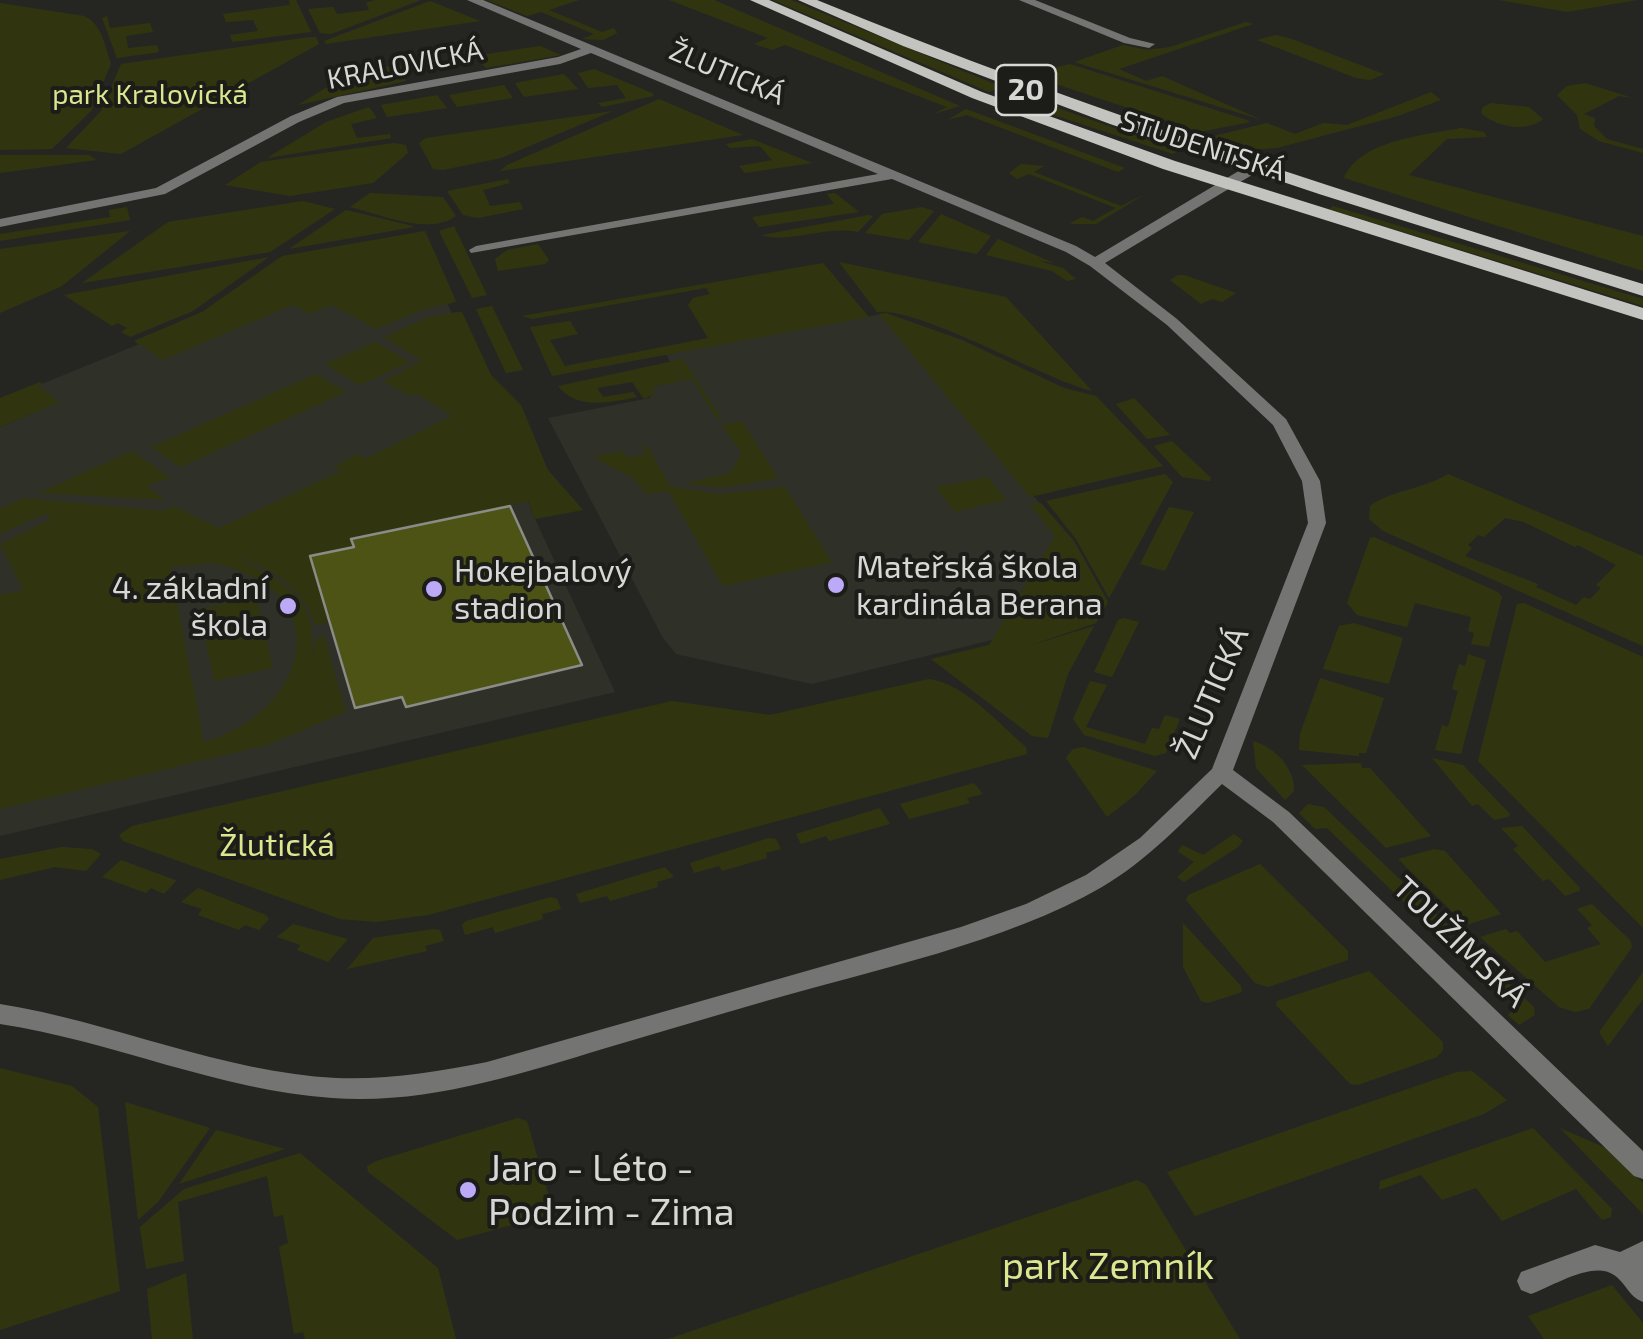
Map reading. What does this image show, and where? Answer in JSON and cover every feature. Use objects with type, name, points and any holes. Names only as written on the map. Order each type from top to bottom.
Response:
[{"type":"main road","name":"STUDENTSKÁ","points":[[757,0],[977,95],[1225,184],[1643,314]]},
{"type":"main road","name":"STUDENTSKÁ","points":[[805,0],[994,78],[1252,169],[1643,290]]},
{"type":"street","name":"KRALOVICKÁ","points":[[474,0],[592,49]]},
{"type":"street","points":[[1025,0],[1128,41],[1150,44]]},
{"type":"street","name":"KRALOVICKÁ","points":[[0,223],[160,191],[295,119],[341,100],[560,60],[592,49]]},
{"type":"street","name":"ŽLUTICKÁ","points":[[0,1014],[100,1030],[242,1076],[286,1084],[338,1089],[432,1083],[500,1070],[966,934],[1034,910],[1094,881],[1148,844],[1222,772],[1317,522],[1310,481],[1280,423],[1172,322],[1095,263],[592,49]]},
{"type":"street","points":[[1095,263],[1252,169]]},
{"type":"street","points":[[476,250],[893,174]]},
{"type":"street","name":"TOUŽIMSKÁ","points":[[1222,772],[1281,817],[1643,1168]]},
{"type":"street","points":[[1531,1281],[1595,1257],[1633,1259],[1643,1289]]},
{"type":"shaded area","name":"4. základní škola","points":[[432,265],[535,519],[615,692],[0,836],[0,427],[59,402],[37,386],[271,290]]},
{"type":"shaded area","name":"Mateřská škola kardinála Berana","points":[[888,313],[1064,534],[1008,636],[812,684],[676,654],[663,638],[548,418],[650,398],[651,387],[680,381],[666,354]]},
{"type":"green space","points":[[289,0],[296,0],[311,32],[232,42],[230,35],[258,31],[253,20],[226,22],[223,14],[290,5]]},
{"type":"green space","points":[[421,0],[331,34],[320,33],[308,9],[333,7],[337,14],[369,10],[366,3]]},
{"type":"green space","points":[[487,0],[579,0],[549,10],[602,32],[614,28],[617,33],[603,40],[582,39],[594,34],[541,12],[527,16]]},
{"type":"green space","points":[[669,0],[714,0],[960,106],[933,114],[947,107],[785,45],[772,50],[754,44],[768,38]]},
{"type":"green space","points":[[773,0],[791,0],[1002,87],[989,92]]},
{"type":"green space","points":[[1499,0],[1637,0],[1567,12]]},
{"type":"green space","points":[[430,1],[480,21],[326,44],[324,41]]},
{"type":"green space","points":[[0,3],[84,16],[95,24],[105,43],[111,64],[91,111],[52,149],[0,150]]},
{"type":"green space","points":[[107,16],[110,28],[150,23],[153,32],[126,36],[128,48],[157,45],[159,52],[117,58],[102,18]]},
{"type":"green space","points":[[1246,22],[1253,24],[1119,69],[1146,81],[1162,76],[1262,120],[1074,62],[1123,45],[1147,50],[1170,47]]},
{"type":"green space","points":[[1275,35],[1384,74],[1370,80],[1356,78],[1257,40]]},
{"type":"green space","name":"park Kralovická","points":[[316,37],[319,44],[121,154],[66,148],[101,111],[121,64]]},
{"type":"green space","points":[[540,46],[561,55],[486,68],[474,56]]},
{"type":"green space","points":[[1070,64],[1250,122],[1200,132],[1038,78],[1049,69]]},
{"type":"green space","points":[[400,65],[406,81],[298,105],[355,70]]},
{"type":"green space","points":[[594,69],[654,96],[602,107],[598,103],[626,98],[617,85],[588,88],[578,73]]},
{"type":"green space","points":[[564,74],[578,89],[524,97],[515,83]]},
{"type":"green space","points":[[1585,83],[1633,98],[1619,96],[1584,114],[1595,118],[1594,126],[1607,139],[1643,149],[1643,153],[1599,141],[1580,129],[1577,115],[1557,95],[1567,86]]},
{"type":"green space","points":[[504,85],[513,98],[457,107],[449,95]]},
{"type":"green space","points":[[1012,91],[1179,151],[1173,154],[999,97]]},
{"type":"green space","points":[[1431,92],[1441,100],[1398,116],[1277,148],[1249,150],[1210,137],[1267,123],[1295,134],[1323,123],[1347,125]]},
{"type":"green space","points":[[437,95],[447,108],[387,117],[381,105]]},
{"type":"green space","points":[[659,99],[743,135],[500,171],[507,165]]},
{"type":"green space","points":[[1491,103],[1529,107],[1543,119],[1529,126],[1503,125],[1481,113]]},
{"type":"green space","points":[[369,107],[377,118],[351,124],[357,138],[390,134],[391,138],[267,158],[326,122]]},
{"type":"green space","points":[[966,109],[1125,168],[1118,172],[967,115],[947,120]]},
{"type":"green space","points":[[613,111],[501,158],[443,170],[433,169],[419,143],[426,138]]},
{"type":"green space","points":[[1461,128],[1484,132],[1487,137],[1447,139],[1409,175],[1643,236],[1643,271],[1344,178],[1352,165],[1379,147]]},
{"type":"green space","points":[[752,139],[812,163],[745,173],[739,166],[772,160],[760,146],[730,148],[726,144]]},
{"type":"green space","points":[[394,143],[406,145],[408,153],[373,183],[290,196],[225,185],[261,162]]},
{"type":"green space","points":[[0,155],[89,155],[96,160],[0,173]]},
{"type":"green space","points":[[1021,164],[1044,166],[1034,172],[1121,206],[1145,194],[1096,224],[1073,224],[1070,223],[1082,217],[1093,221],[1116,208],[1029,174],[1017,179],[1009,173]]},
{"type":"green space","points":[[508,179],[510,183],[483,190],[490,206],[520,202],[523,209],[478,218],[463,215],[447,191]]},
{"type":"green space","points":[[370,193],[443,197],[456,216],[445,222],[419,224],[350,207]]},
{"type":"green space","points":[[835,193],[859,212],[759,227],[752,217],[834,204],[827,194]]},
{"type":"green space","points":[[303,201],[335,209],[270,252],[82,283],[168,222]]},
{"type":"green space","points":[[1333,206],[1643,299],[1643,306],[1329,209]]},
{"type":"green space","points":[[127,207],[130,220],[0,241],[0,234],[110,217],[109,210]]},
{"type":"green space","points":[[922,207],[934,211],[909,240],[865,233],[882,214]]},
{"type":"green space","points":[[346,210],[413,226],[414,227],[289,249]]},
{"type":"green space","points":[[941,214],[991,236],[977,254],[918,242]]},
{"type":"green space","points":[[873,216],[858,232],[762,235]]},
{"type":"green space","points":[[454,226],[487,295],[472,298],[439,231]]},
{"type":"green space","points":[[130,231],[62,286],[0,313],[0,249]]},
{"type":"green space","points":[[425,231],[456,301],[452,303],[421,310],[376,329],[332,305],[309,314],[292,305],[163,360],[134,341],[202,312],[282,256]]},
{"type":"green space","points":[[998,239],[1054,263],[1039,261],[1063,268],[1076,279],[1067,281],[1052,271],[986,255]]},
{"type":"green space","points":[[538,244],[549,260],[545,264],[498,271],[495,259],[507,250]]},
{"type":"green space","points":[[269,257],[193,311],[130,337],[121,332],[127,328],[118,323],[112,326],[64,295]]},
{"type":"green space","points":[[839,262],[1006,297],[1092,391],[921,320],[877,312]]},
{"type":"green space","points":[[823,263],[869,317],[552,376],[530,327],[570,321],[578,334],[550,340],[565,366],[708,338],[688,305],[693,298],[710,294],[706,288],[532,319],[522,316]]},
{"type":"green space","points":[[1178,275],[1236,293],[1222,302],[1212,299],[1201,304],[1170,280]]},
{"type":"green space","points":[[492,306],[523,370],[506,373],[476,309]]},
{"type":"green space","points":[[462,312],[491,375],[521,405],[548,470],[583,510],[535,519],[528,501],[352,539],[354,547],[311,556],[330,622],[315,625],[303,600],[285,581],[237,557],[283,584],[303,605],[312,636],[312,658],[317,638],[324,636],[346,712],[267,745],[0,809],[0,595],[23,590],[0,544],[51,519],[45,514],[0,534],[0,509],[24,498],[164,511],[174,506],[219,528],[341,471],[334,466],[358,454],[365,459],[452,416],[416,393],[410,396],[383,381],[422,361],[384,337],[426,318]],"holes":[[[211,563],[252,576],[280,597],[294,622],[296,650],[288,678],[269,704],[241,726],[204,742],[170,567]]]},
{"type":"green space","points":[[886,313],[962,340],[1064,388],[1096,396],[1163,466],[1030,497],[879,314]]},
{"type":"green space","points":[[375,342],[411,362],[360,385],[325,364]]},
{"type":"green space","points":[[683,359],[721,418],[717,419],[692,379],[683,381],[672,363],[681,381],[652,387],[655,394],[644,399],[632,382],[597,388],[603,397],[633,392],[637,397],[605,402],[575,399],[558,386]]},
{"type":"green space","points":[[316,374],[346,392],[181,467],[151,447]]},
{"type":"green space","points":[[40,382],[38,386],[60,402],[0,427],[0,398]]},
{"type":"green space","points":[[1135,398],[1170,435],[1147,439],[1116,404]]},
{"type":"green space","points":[[742,421],[778,478],[721,488],[685,483],[730,473],[742,453],[721,425]]},
{"type":"green space","points":[[1172,441],[1210,481],[1182,477],[1154,446]]},
{"type":"green space","points":[[647,446],[670,486],[719,494],[785,487],[832,562],[723,586],[668,491],[647,494],[633,478],[593,457],[623,451],[628,458],[646,454],[642,447]]},
{"type":"green space","points":[[132,451],[171,478],[146,485],[165,500],[38,493]]},
{"type":"green space","points":[[1165,474],[1173,482],[1109,598],[1076,539],[1046,501]]},
{"type":"green space","points":[[1448,474],[1643,556],[1643,646],[1383,531],[1369,519],[1370,506],[1378,501]],"holes":[[[1505,518],[1524,522],[1575,547],[1578,545],[1616,565],[1596,585],[1601,588],[1576,605],[1536,587],[1538,584],[1465,556],[1472,548],[1468,545],[1478,535],[1484,537]]]},
{"type":"green space","points":[[988,477],[1006,500],[955,512],[936,487]]},
{"type":"green space","points":[[1041,503],[1074,541],[1108,602],[1096,623],[1028,646],[1094,626],[1068,674],[1048,738],[1032,736],[931,659],[989,645],[1055,536],[1030,505]]},
{"type":"green space","points":[[1169,507],[1194,512],[1165,571],[1140,564]]},
{"type":"green space","points":[[1370,538],[1498,592],[1502,597],[1489,647],[1471,644],[1471,617],[1415,603],[1407,627],[1357,615],[1347,603]]},
{"type":"green space","points":[[256,597],[273,668],[214,681],[199,609]]},
{"type":"green space","points":[[1524,603],[1643,657],[1643,928],[1478,761],[1517,604]]},
{"type":"green space","points":[[1118,620],[1139,622],[1112,677],[1094,672]]},
{"type":"green space","points":[[1354,623],[1403,638],[1389,684],[1323,669],[1339,626]]},
{"type":"green space","points":[[1468,654],[1486,660],[1461,754],[1435,750],[1442,725],[1448,727],[1458,691],[1452,689],[1459,664],[1465,666]]},
{"type":"green space","points":[[1320,678],[1384,698],[1366,753],[1359,756],[1299,750],[1300,734]]},
{"type":"green space","name":"Žlutická","points":[[929,679],[968,696],[1026,747],[1027,754],[428,915],[376,922],[340,919],[123,841],[119,835],[132,826],[672,701],[770,715]]},
{"type":"green space","points":[[1090,681],[1107,685],[1086,727],[1145,744],[1152,728],[1159,729],[1165,715],[1180,719],[1166,753],[1155,756],[1084,735],[1073,719]]},
{"type":"green space","points":[[1253,741],[1275,753],[1287,766],[1294,791],[1285,800],[1256,768]]},
{"type":"green space","points":[[1083,747],[1157,771],[1107,817],[1066,758],[1073,749]]},
{"type":"green space","points":[[1432,758],[1463,765],[1510,814],[1508,817],[1494,820],[1478,804],[1472,806]]},
{"type":"green space","points":[[1361,763],[1362,768],[1370,768],[1431,836],[1386,848],[1302,765]]},
{"type":"green space","points":[[974,783],[983,794],[967,798],[970,803],[909,819],[900,804]]},
{"type":"green space","points":[[1308,804],[1324,807],[1453,930],[1452,934],[1441,938],[1327,828],[1315,829],[1299,813]]},
{"type":"green space","points":[[880,808],[890,824],[829,841],[826,836],[801,844],[796,834]]},
{"type":"green space","points":[[1522,826],[1579,891],[1565,896],[1549,879],[1543,881],[1513,849],[1518,846],[1501,828]]},
{"type":"green space","points":[[1234,834],[1243,841],[1238,847],[1184,882],[1177,877],[1194,862],[1178,852],[1182,845],[1203,855]]},
{"type":"green space","points":[[776,839],[781,849],[766,853],[767,858],[722,871],[719,866],[694,873],[690,863]]},
{"type":"green space","points":[[62,847],[92,849],[101,854],[86,871],[55,867],[0,880],[0,859]]},
{"type":"green space","points":[[1434,849],[1445,851],[1501,914],[1466,925],[1398,859]]},
{"type":"green space","points":[[121,860],[176,881],[164,894],[151,888],[146,893],[102,877]]},
{"type":"green space","points":[[1260,864],[1348,951],[1348,960],[1268,987],[1255,983],[1186,900],[1188,895]]},
{"type":"green space","points":[[665,867],[674,877],[657,882],[658,887],[610,901],[607,896],[580,903],[576,894]]},
{"type":"green space","points":[[198,888],[269,919],[259,930],[245,925],[239,930],[198,915],[202,909],[181,902]]},
{"type":"green space","points":[[551,897],[557,899],[561,909],[542,914],[543,919],[495,933],[493,927],[465,935],[462,925],[466,921]]},
{"type":"green space","points":[[1592,904],[1630,940],[1632,947],[1589,1009],[1575,1012],[1559,1007],[1480,937],[1506,929],[1510,933],[1517,931],[1545,962],[1601,944],[1587,928],[1592,925],[1577,909]]},
{"type":"green space","points":[[1183,923],[1241,986],[1242,992],[1208,1003],[1201,1001],[1183,967]]},
{"type":"green space","points":[[293,924],[348,939],[328,962],[277,937]]},
{"type":"green space","points":[[440,930],[444,941],[425,946],[427,951],[347,969],[373,938]]},
{"type":"green space","points":[[1463,944],[1534,1007],[1535,1015],[1519,1025],[1508,1015],[1516,1007],[1451,948]]},
{"type":"green space","points":[[1369,971],[1443,1042],[1443,1050],[1437,1057],[1358,1085],[1350,1084],[1276,1005],[1277,1001]]},
{"type":"green space","points":[[1643,972],[1643,999],[1608,1046],[1599,1032]]},
{"type":"green space","points":[[0,1068],[72,1086],[98,1107],[120,1291],[0,1330]]},
{"type":"green space","points":[[1472,1071],[1507,1100],[1484,1114],[1195,1216],[1167,1172],[1457,1072]]},
{"type":"green space","points":[[125,1102],[210,1128],[158,1202],[138,1220]]},
{"type":"green space","points":[[518,1118],[527,1121],[552,1207],[548,1215],[457,1240],[368,1172],[367,1166],[376,1161]]},
{"type":"green space","points":[[1533,1128],[1612,1209],[1611,1217],[1602,1220],[1576,1189],[1502,1221],[1476,1188],[1442,1200],[1421,1175],[1379,1190],[1380,1181]]},
{"type":"green space","points":[[1560,1128],[1608,1149],[1643,1183],[1643,1214]]},
{"type":"green space","points":[[216,1130],[285,1149],[179,1184]]},
{"type":"green space","points":[[300,1153],[438,1268],[456,1339],[305,1339],[303,1332],[294,1334],[279,1247],[288,1243],[283,1215],[274,1217],[267,1176],[178,1202],[184,1261],[146,1269],[140,1227],[184,1189]]},
{"type":"green space","name":"park Zemník","points":[[1137,1180],[1146,1185],[1240,1339],[668,1339]]},
{"type":"green space","points":[[186,1273],[193,1339],[152,1339],[147,1289]]},
{"type":"green space","points":[[1612,1285],[1643,1323],[1643,1339],[1544,1339],[1528,1316]]},
{"type":"building","name":"Hokejbalový stadion","points":[[510,506],[582,665],[406,707],[402,697],[355,708],[310,556],[354,547],[351,539]]},
{"type":"place","name":"Mateřská škola kardinála Berana","points":[[836,585]]},
{"type":"place","name":"Hokejbalový stadion","points":[[434,589]]},
{"type":"place","name":"4. základní škola","points":[[288,606]]},
{"type":"place","name":"Jaro - Léto - Podzim - Zima","points":[[468,1190]]}]
